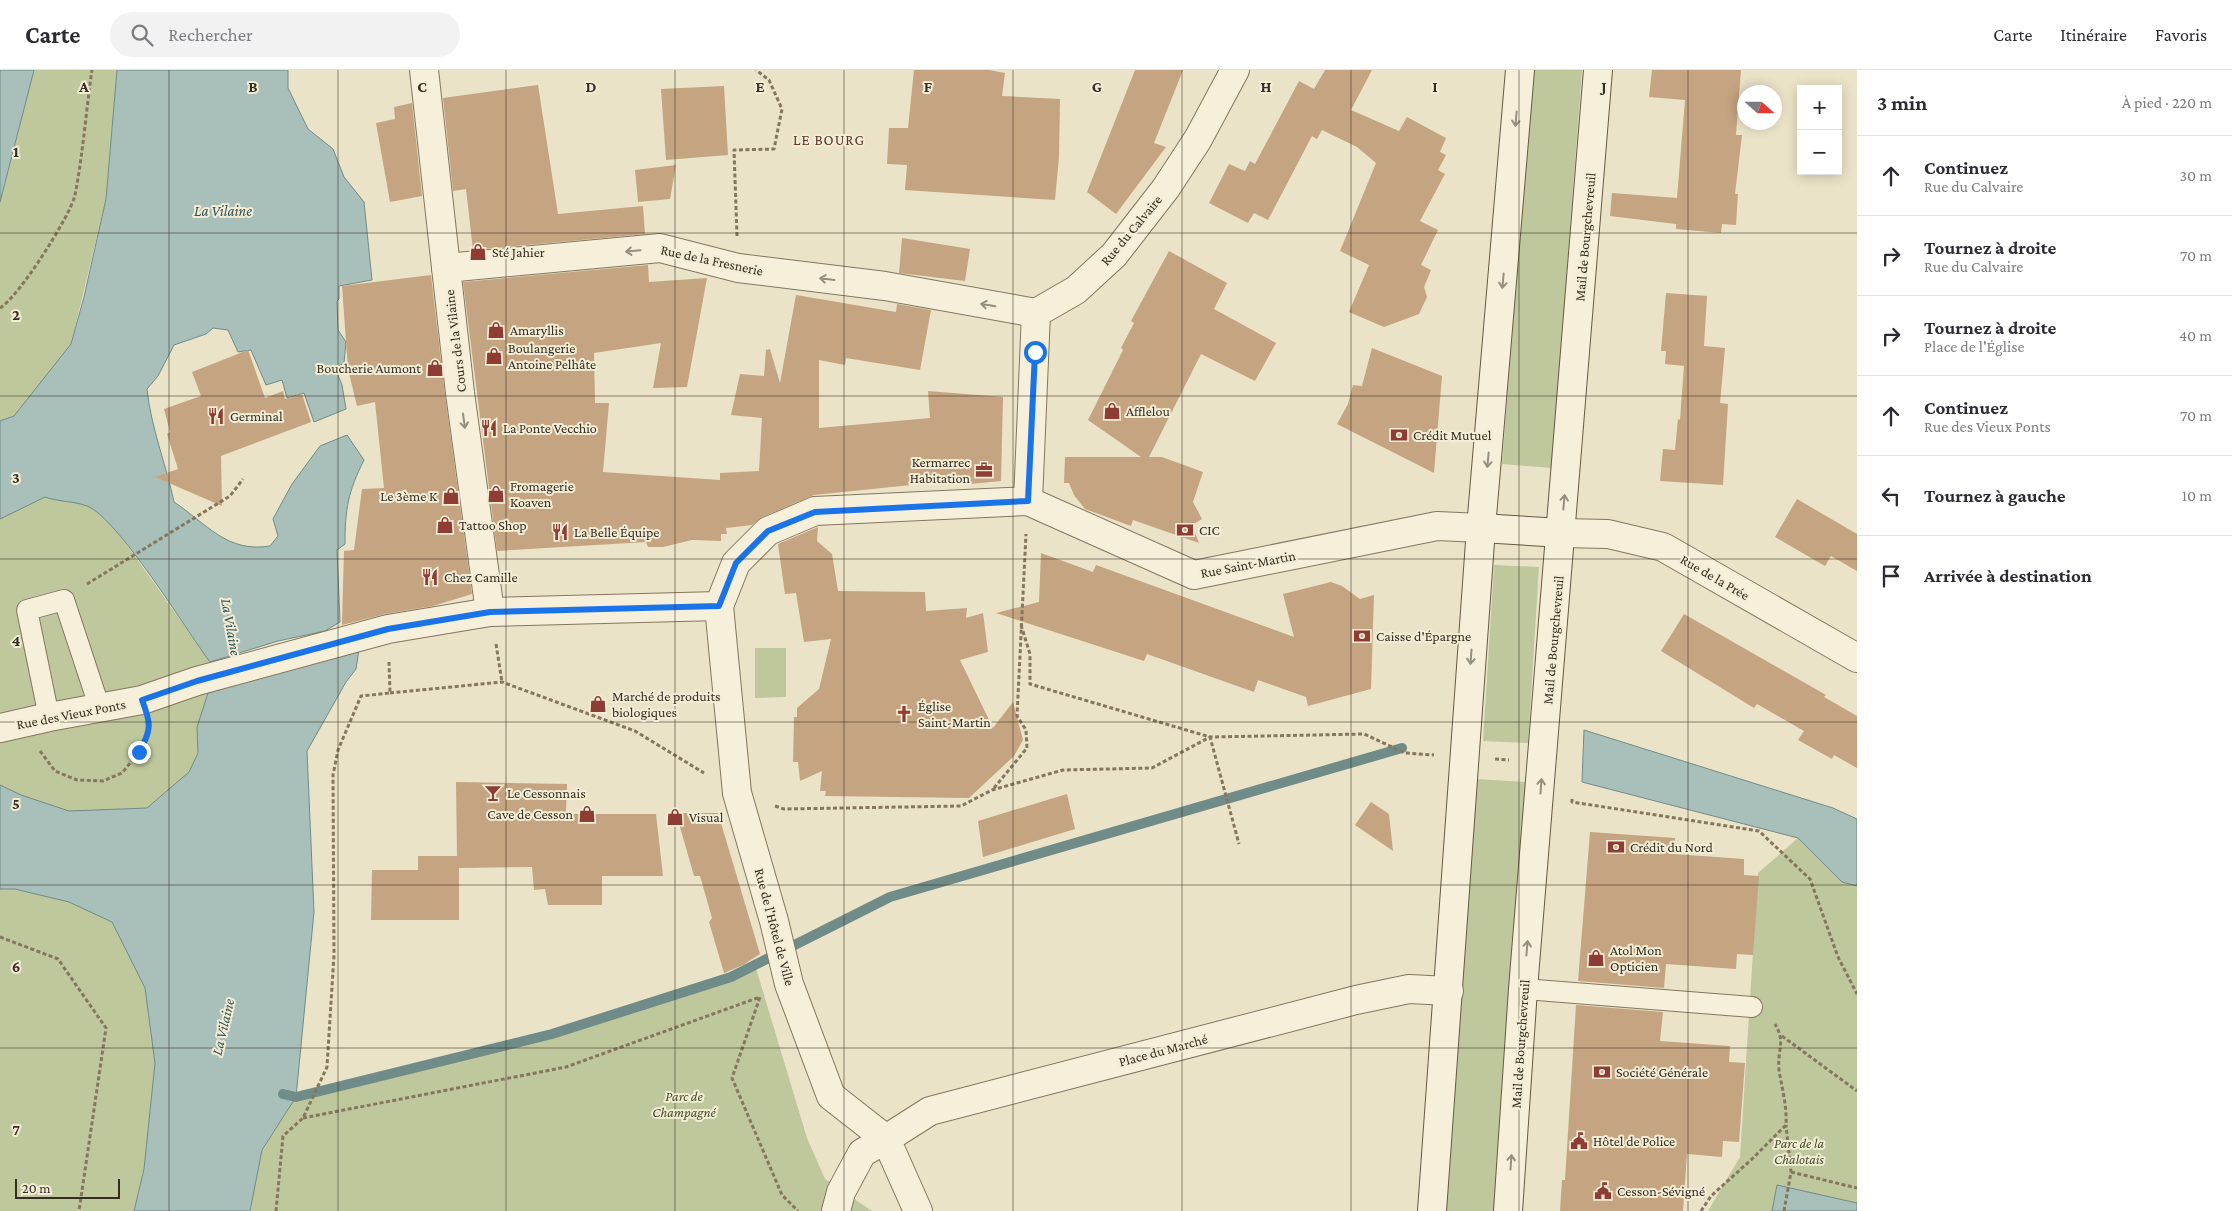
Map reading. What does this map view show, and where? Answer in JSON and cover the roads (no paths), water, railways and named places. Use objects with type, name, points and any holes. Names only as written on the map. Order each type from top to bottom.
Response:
[{"type":"street","name":"Cours de la Vilaine","points":[[424,70],[460,393],[490,612]]},
{"type":"street","name":"Rue du Calvaire","points":[[1036,314],[1076,290],[1114,255],[1166,188],[1198,140],[1234,70]]},
{"type":"street","points":[[1432,1211],[1481,528],[1520,70]]},
{"type":"street","name":"Mail de Bourgchevreuil","points":[[1508,1211],[1524,989],[1598,70]]},
{"type":"street","name":"Rue de la Fresnerie","points":[[446,268],[660,248],[738,268],[884,286],[1036,314]]},
{"type":"street","points":[[719,606],[736,563],[768,531],[815,512],[1028,501],[1036,314]]},
{"type":"street","name":"Rue Saint-Martin","points":[[1028,501],[1194,575],[1437,526],[1562,533]]},
{"type":"street","name":"Rue de la Prée","points":[[1562,533],[1608,534],[1663,547],[1857,658]]},
{"type":"street","name":"Rue des Vieux Ponts","points":[[25,722],[142,700],[197,681],[388,629],[490,612],[719,606]]},
{"type":"street","name":"Rue de l'Hôtel de Ville","points":[[719,606],[737,793],[774,921],[789,984],[831,1096],[886,1139],[918,1211]]},
{"type":"street","name":"Place du Marché","points":[[836,1211],[841,1192],[862,1152],[886,1139],[930,1110],[1356,1000],[1409,989],[1449,991]]},
{"type":"lane","points":[[25,722],[27,610],[64,600],[100,709]]},
{"type":"lane","points":[[1524,989],[1752,1008]]},
{"type":"water","points":[[0,70],[34,70],[0,202]]},
{"type":"water","name":"La Vilaine","points":[[117,70],[288,70],[288,88],[308,129],[333,149],[344,177],[364,202],[372,280],[339,286],[339,299],[337,301],[338,330],[346,342],[344,363],[335,368],[342,385],[346,409],[314,422],[304,393],[287,398],[282,380],[266,385],[251,350],[238,352],[228,330],[213,328],[206,334],[174,345],[158,376],[147,389],[155,432],[174,502],[229,541],[255,547],[270,546],[278,536],[273,519],[292,484],[320,446],[347,435],[364,460],[348,501],[345,544],[337,550],[340,622],[325,631],[278,641],[210,662],[133,552],[100,515],[87,506],[45,497],[0,519],[0,421],[14,416],[71,344],[84,297],[106,199]]},
{"type":"water","name":"La Vilaine","points":[[359,649],[356,669],[346,682],[307,751],[314,912],[296,1097],[262,1150],[250,1211],[134,1211],[144,1169],[155,1063],[145,988],[112,922],[69,902],[15,889],[0,889],[0,785],[21,795],[69,811],[147,808],[189,772],[198,753],[197,727],[208,693]]},
{"type":"water","points":[[1584,730],[1833,808],[1857,819],[1857,886],[1842,882],[1798,838],[1582,782]]},
{"type":"water","points":[[1777,1185],[1857,1203],[1857,1211],[1772,1211]]},
{"type":"waterway","points":[[283,1094],[296,1097],[552,1034],[731,977],[890,897],[1402,748]]},
{"type":"place","name":"Sté Jahier","points":[[478,252]]},
{"type":"place","name":"Amaryllis","points":[[496,330]]},
{"type":"place","name":"Boulangerie Antoine Pelhâte","points":[[494,356]]},
{"type":"place","name":"Boucherie Aumont","points":[[435,368]]},
{"type":"place","name":"Afflelou","points":[[1112,411]]},
{"type":"place","name":"Germinal","points":[[216,416]]},
{"type":"place","name":"La Ponte Vecchio","points":[[489,428]]},
{"type":"place","name":"Crédit Mutuel","points":[[1399,435]]},
{"type":"place","name":"Kermarrec Habitation","points":[[984,470]]},
{"type":"place","name":"Fromagerie Koaven","points":[[496,494]]},
{"type":"place","name":"Le 3ème K","points":[[451,496]]},
{"type":"place","name":"Tattoo Shop","points":[[445,525]]},
{"type":"place","name":"CIC","points":[[1185,530]]},
{"type":"place","name":"La Belle Équipe","points":[[560,532]]},
{"type":"place","name":"Chez Camille","points":[[430,577]]},
{"type":"place","name":"Caisse d'Épargne","points":[[1362,636]]},
{"type":"place","name":"Marché de produits biologiques","points":[[598,704]]},
{"type":"place","name":"Église Saint-Martin","points":[[904,714]]},
{"type":"place","name":"Le Cessonnais","points":[[493,793]]},
{"type":"place","name":"Cave de Cesson","points":[[587,814]]},
{"type":"place","name":"Visual","points":[[675,817]]},
{"type":"place","name":"Crédit du Nord","points":[[1616,847]]},
{"type":"place","name":"Atol Mon Opticien","points":[[1596,958]]},
{"type":"place","name":"Société Générale","points":[[1602,1072]]},
{"type":"place","name":"Hôtel de Police","points":[[1579,1141]]},
{"type":"place","name":"Cesson-Sévigné","points":[[1603,1191]]},
{"type":"district","name":"LE BOURG","points":[[829,140]]},
{"type":"park label","name":"Parc de Champagné","points":[[684,1104]]},
{"type":"park label","name":"Parc de la Chalotais","points":[[1799,1152]]}]
